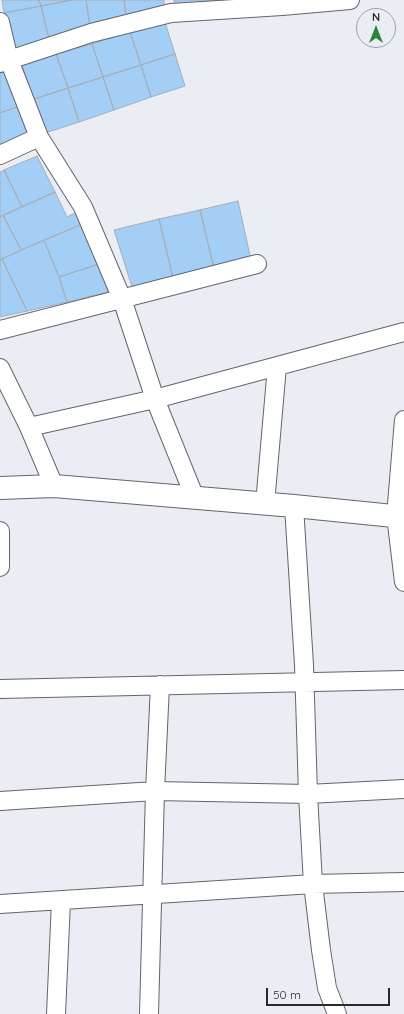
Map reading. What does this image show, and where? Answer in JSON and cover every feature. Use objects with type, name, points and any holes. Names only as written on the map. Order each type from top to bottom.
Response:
[{"type":"main road","points":[[0,488],[54,486],[400,516]]},
{"type":"street","points":[[5,62],[170,7],[350,0]]},
{"type":"street","points":[[0,22],[5,62],[39,137],[83,207],[122,299],[154,399],[195,498]]},
{"type":"street","points":[[0,155],[39,137]]},
{"type":"street","points":[[0,330],[257,264]]},
{"type":"street","points":[[29,427],[154,399],[404,332]]},
{"type":"street","points":[[265,504],[277,366]]},
{"type":"street","points":[[0,368],[29,427],[54,486]]},
{"type":"street","points":[[404,420],[400,516],[404,582]]},
{"type":"street","points":[[294,506],[313,884],[322,957],[332,1013]]},
{"type":"street","points":[[0,531],[0,556]]},
{"type":"street","points":[[0,689],[404,680]]},
{"type":"street","points":[[149,1014],[155,791],[160,685]]},
{"type":"street","points":[[0,801],[155,791],[308,794],[404,789]]},
{"type":"street","points":[[0,904],[313,884],[404,882]]},
{"type":"street","points":[[56,1014],[61,901]]},
{"type":"building","points":[[2,0],[39,0],[41,6],[4,13]]},
{"type":"building","points":[[39,0],[72,0],[41,6]]},
{"type":"building","points":[[72,0],[86,0],[90,26],[49,39],[41,6]]},
{"type":"building","points":[[86,0],[124,0],[126,16],[90,26]]},
{"type":"building","points":[[124,0],[164,0],[164,6],[126,16]]},
{"type":"building","points":[[174,0],[221,0],[175,6]]},
{"type":"building","points":[[41,6],[49,39],[14,50],[4,13]]},
{"type":"building","points":[[165,22],[175,54],[141,65],[130,32]]},
{"type":"building","points":[[130,32],[141,65],[103,77],[92,44]]},
{"type":"building","points":[[92,44],[103,77],[68,88],[56,54]]},
{"type":"building","points":[[56,54],[68,88],[34,99],[22,65]]},
{"type":"building","points":[[175,54],[185,86],[151,97],[141,65]]},
{"type":"building","points":[[141,65],[151,97],[114,110],[103,77]]},
{"type":"building","points":[[6,70],[19,106],[0,113],[0,72]]},
{"type":"building","points":[[103,77],[114,110],[79,122],[68,88]]},
{"type":"building","points":[[68,88],[79,122],[45,133],[34,99]]},
{"type":"building","points":[[19,106],[29,136],[0,149],[0,113]]},
{"type":"building","points":[[37,156],[55,192],[22,207],[4,170]]},
{"type":"building","points":[[4,170],[22,207],[0,217],[0,172]]},
{"type":"building","points":[[55,192],[67,217],[79,211],[85,223],[21,250],[3,215]]},
{"type":"building","points":[[238,201],[251,260],[214,269],[200,210]]},
{"type":"building","points":[[200,210],[214,269],[173,278],[159,219]]},
{"type":"building","points":[[3,215],[21,250],[0,260],[0,217]]},
{"type":"building","points":[[159,219],[173,278],[132,287],[114,230]]},
{"type":"building","points":[[85,223],[99,264],[59,277],[44,240]]},
{"type":"building","points":[[44,240],[67,302],[27,311],[2,259]]},
{"type":"building","points":[[2,259],[27,311],[0,317],[0,260]]},
{"type":"building","points":[[99,264],[108,292],[67,302],[59,277]]}]
